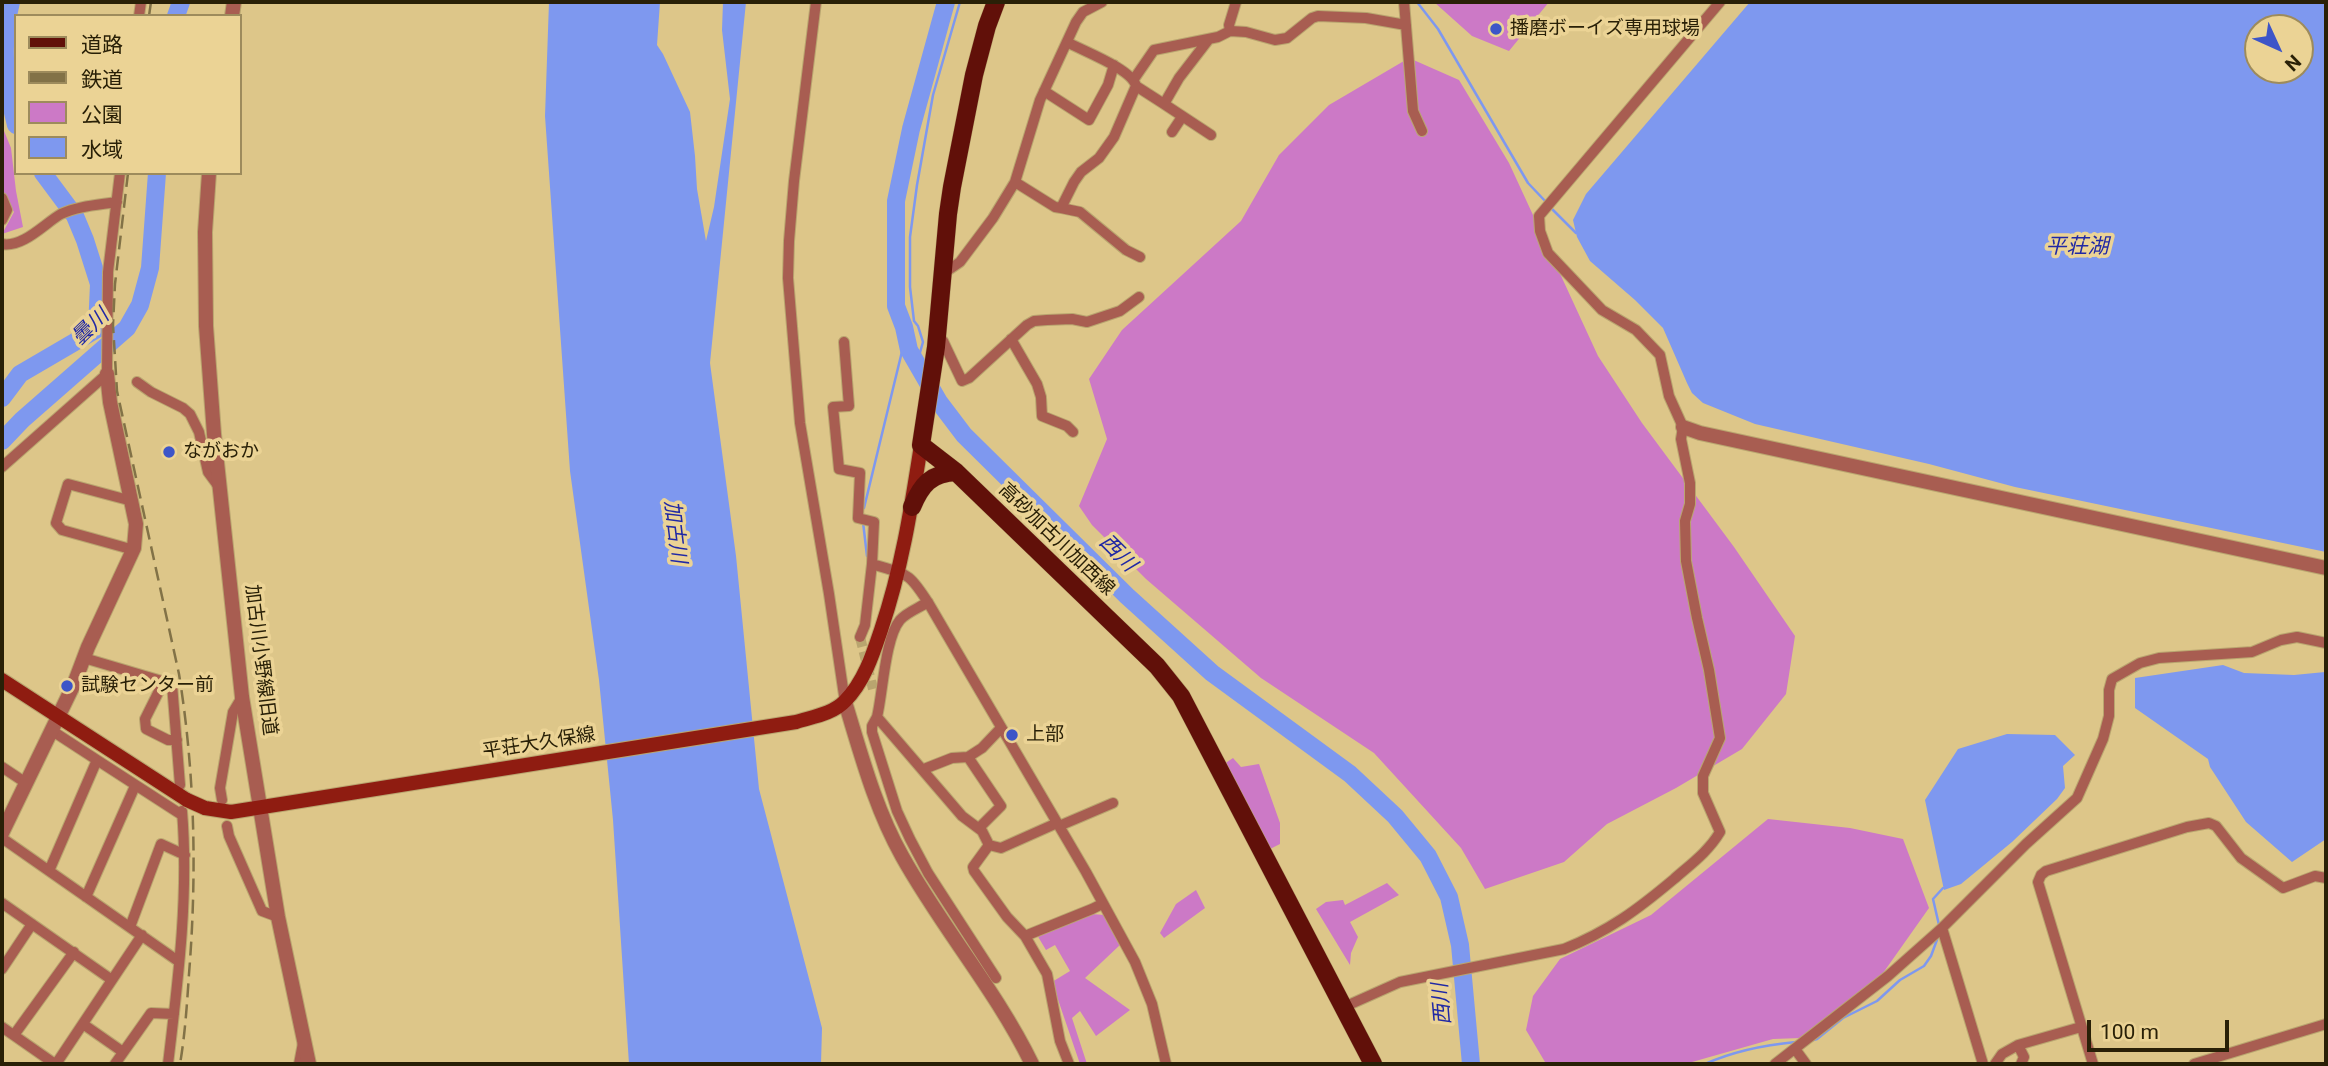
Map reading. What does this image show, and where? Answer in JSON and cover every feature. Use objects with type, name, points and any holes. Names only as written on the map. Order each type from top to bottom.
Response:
[{"type":"main road","points":[[842,704],[870,662],[899,573],[912,507],[936,344],[948,214],[974,75],[996,2]]},
{"type":"main road","name":"高砂加古川加西線","points":[[921,445],[956,472],[1157,666],[1181,696],[1373,1064]]},
{"type":"main road","points":[[912,507],[918,493],[929,479],[946,472],[956,472]]},
{"type":"main road","name":"平荘大久保線","points":[[2,680],[54,724],[184,809],[205,808],[231,812],[796,722],[824,714],[842,704]]},
{"type":"street","points":[[816,2],[794,181],[788,278],[800,423],[829,594],[842,704],[875,799],[897,848],[934,908],[995,996],[1032,1064]]},
{"type":"street","points":[[944,273],[960,262],[993,218],[1015,182],[1044,91],[1067,42],[1083,12],[1102,2]]},
{"type":"street","points":[[1230,31],[1229,25],[1236,2]]},
{"type":"street","points":[[1404,2],[1413,111],[1422,131]]},
{"type":"street","points":[[1344,1007],[1400,982],[1564,949],[1608,930],[1701,856],[1720,832],[1703,793],[1703,776],[1720,738],[1686,561],[1685,521],[1690,494],[1681,439],[1683,427],[1669,396],[1660,355],[1636,330],[1602,310],[1548,253],[1540,231],[1539,216],[1720,2]]},
{"type":"street","points":[[1061,208],[1081,172],[1099,158],[1114,137],[1135,83],[1154,50],[1209,39],[1230,31],[1246,32],[1275,40],[1287,38],[1318,16],[1366,18],[1406,25]]},
{"type":"street","points":[[1164,104],[1179,78],[1209,39]]},
{"type":"street","points":[[1067,42],[1114,65],[1182,117],[1211,135]]},
{"type":"street","points":[[1044,91],[1089,120],[1108,85],[1114,65]]},
{"type":"street","points":[[1172,132],[1182,117]]},
{"type":"street","points":[[120,175],[108,272],[107,371],[110,402],[136,524],[134,550],[2,836],[178,961]]},
{"type":"street","name":"加古川小野線旧道","points":[[209,175],[205,232],[206,326],[242,697],[266,807],[278,917],[309,1064]]},
{"type":"street","points":[[1015,182],[1055,207],[1080,212],[1126,250],[1140,257]]},
{"type":"street","points":[[2,198],[7,210],[2,220]]},
{"type":"street","points":[[2,244],[8,245],[41,230],[59,215],[80,207],[117,202]]},
{"type":"street","points":[[936,344],[943,341],[962,381],[969,378],[1034,321],[1072,319],[1087,322],[1120,311],[1139,297]]},
{"type":"street","points":[[1011,339],[1037,384],[1041,397],[1041,414],[1048,420],[1067,426],[1073,432]]},
{"type":"street","points":[[844,342],[849,405],[833,407],[839,469],[860,473],[858,518],[874,522],[865,625],[860,637]]},
{"type":"street","points":[[2,467],[107,371]]},
{"type":"street","points":[[137,382],[190,414],[199,432],[208,472],[221,489]]},
{"type":"street","points":[[1683,427],[1700,433],[2326,568]]},
{"type":"street","points":[[132,501],[68,484],[56,523],[62,530],[134,550]]},
{"type":"street","points":[[872,564],[908,575],[928,603],[1135,962],[1153,1004],[1166,1064]]},
{"type":"street","points":[[928,603],[900,620],[894,630],[872,732],[897,811],[928,873],[996,978]]},
{"type":"street","points":[[1775,1064],[1888,976],[2077,798],[2103,738],[2109,716],[2109,690],[2112,679],[2140,663],[2159,658],[2252,652],[2281,640],[2297,637],[2326,643]]},
{"type":"street","points":[[84,658],[168,682]]},
{"type":"street","points":[[168,682],[177,740],[180,785]]},
{"type":"street","points":[[168,682],[145,719],[146,729],[167,740],[177,740]]},
{"type":"street","points":[[873,689],[878,712],[962,816],[979,828],[989,845],[1001,848],[1113,803]]},
{"type":"street","points":[[222,800],[220,788],[233,712],[242,697]]},
{"type":"street","points":[[54,724],[97,760],[135,786],[184,809],[184,912],[168,1064]]},
{"type":"street","points":[[924,769],[952,758],[968,757],[982,748],[1001,728]]},
{"type":"street","points":[[968,757],[1001,806],[979,828]]},
{"type":"street","points":[[49,871],[97,760]]},
{"type":"street","points":[[2,766],[26,783]]},
{"type":"street","points":[[86,897],[135,786]]},
{"type":"street","points":[[2093,1064],[2038,882],[2046,871],[2187,827],[2209,823],[2216,826],[2241,858],[2283,888],[2315,876],[2322,875],[2326,878]]},
{"type":"street","points":[[227,826],[262,911],[278,917]]},
{"type":"street","points":[[130,927],[160,844],[185,855]]},
{"type":"street","points":[[989,845],[973,867],[974,871],[1007,917],[1025,936],[1048,974],[1060,1041],[1069,1064]]},
{"type":"street","points":[[2,903],[112,980]]},
{"type":"street","points":[[1025,936],[1102,904]]},
{"type":"street","points":[[2,969],[32,924]]},
{"type":"street","points":[[1942,928],[1983,1064]]},
{"type":"street","points":[[2,1027],[56,1064],[142,935]]},
{"type":"street","points":[[13,1035],[74,952]]},
{"type":"street","points":[[115,1064],[151,1013],[174,1014]]},
{"type":"street","points":[[83,1024],[123,1052]]},
{"type":"street","points":[[2194,1064],[2326,1024]]},
{"type":"street","points":[[1995,1064],[2001,1054],[2018,1045],[2081,1027]]},
{"type":"street","points":[[299,1064],[304,1038]]},
{"type":"street","points":[[2018,1045],[2024,1057],[2021,1064]]},
{"type":"street","points":[[1795,1049],[1806,1064]]},
{"type":"green space","name":"播磨ボーイズ専用球場","points":[[1434,2],[1549,2],[1509,51],[1472,36]]},
{"type":"green space","points":[[1409,58],[1459,80],[1509,163],[1598,356],[1642,423],[1734,547],[1795,636],[1786,694],[1742,749],[1607,824],[1564,862],[1485,889],[1461,848],[1374,753],[1261,678],[1146,579],[1092,525],[1079,506],[1107,439],[1089,379],[1122,330],[1241,221],[1279,155],[1329,105]]},
{"type":"green space","points":[[2,126],[11,148],[23,227],[2,234],[14,212],[2,194]]},
{"type":"green space","points":[[1233,758],[1241,767],[1259,764],[1280,823],[1280,844],[1270,849],[1224,764]]},
{"type":"green space","points":[[1768,819],[1850,828],[1903,839],[1929,908],[1876,983],[1801,1038],[1773,1039],[1685,1064],[1545,1062],[1526,1030],[1533,996],[1560,959],[1651,915]]},
{"type":"green space","points":[[1387,883],[1399,895],[1350,922],[1358,937],[1351,953],[1350,965],[1316,909],[1326,902],[1343,900],[1345,905]]},
{"type":"green space","points":[[1196,890],[1205,908],[1164,938],[1160,933],[1176,904]]},
{"type":"green space","points":[[1092,914],[1104,915],[1121,944],[1085,978],[1130,1010],[1096,1036],[1080,1011],[1072,1018],[1087,1064],[1080,1064],[1052,982],[1070,971],[1055,945],[1046,950],[1037,935]]},
{"type":"water","name":"加古川","points":[[549,2],[660,2],[657,45],[690,112],[697,189],[706,241],[714,207],[730,99],[722,30],[723,2],[746,2],[710,363],[736,556],[759,789],[822,1028],[821,1064],[629,1064],[613,820],[599,680],[570,471],[545,116]]},
{"type":"water","name":"平荘湖","points":[[1750,2],[2326,2],[2326,552],[2015,487],[1929,464],[1755,424],[1703,403],[1692,393],[1663,328],[1590,261],[1577,237],[1573,220],[1586,194]]},
{"type":"water","points":[[2223,665],[2244,673],[2294,675],[2325,672],[2326,839],[2292,862],[2246,822],[2210,767],[2208,759],[2135,708],[2135,678]]},
{"type":"water","points":[[2007,734],[2055,735],[2075,755],[2063,766],[2065,788],[2012,842],[1961,884],[1944,890],[1925,800],[1958,749]]},
{"type":"waterway","points":[[11,2],[5,64],[14,116]]},
{"type":"waterway","name":"曇川","points":[[177,14],[181,2]]},
{"type":"waterway","name":"西川","points":[[946,2],[911,129],[896,201],[896,306],[909,350],[939,402],[964,435],[1127,596],[1212,673],[1350,774],[1395,816],[1428,856],[1449,897],[1460,945],[1471,1064]]},
{"type":"waterway","points":[[917,363],[923,342],[914,321],[910,287],[910,237],[933,95],[960,2]]},
{"type":"waterway","points":[[1417,2],[1438,29],[1528,183],[1547,203]]},
{"type":"waterway","points":[[2,398],[20,374],[97,329],[99,284],[85,240],[75,216],[44,175]]},
{"type":"waterway","name":"曇川","points":[[2,441],[22,420],[127,328],[140,305],[150,268],[157,175]]},
{"type":"waterway","points":[[1551,208],[1576,233]]},
{"type":"waterway","points":[[864,508],[906,335]]},
{"type":"waterway","points":[[863,522],[867,556]]},
{"type":"waterway","points":[[1939,925],[1933,899],[1943,888]]},
{"type":"waterway","points":[[1810,1041],[1817,1039],[1843,1018],[1877,1001],[1900,980],[1924,966],[1938,937]]},
{"type":"waterway","points":[[1705,1064],[1749,1049],[1796,1042]]},
{"type":"tunnel","points":[[860,637],[873,689]]},
{"type":"railway","points":[[149,14],[151,2]]},
{"type":"railway","points":[[128,175],[115,284],[113,325],[117,391],[179,674],[191,786],[194,861],[192,936],[180,1064]]},
{"type":"place","name":"播磨ボーイズ専用球場","points":[[1496,29]]},
{"type":"place","name":"ながおか","points":[[169,452]]},
{"type":"place","name":"試験センター前","points":[[67,686]]},
{"type":"place","name":"上部","points":[[1012,735]]}]
